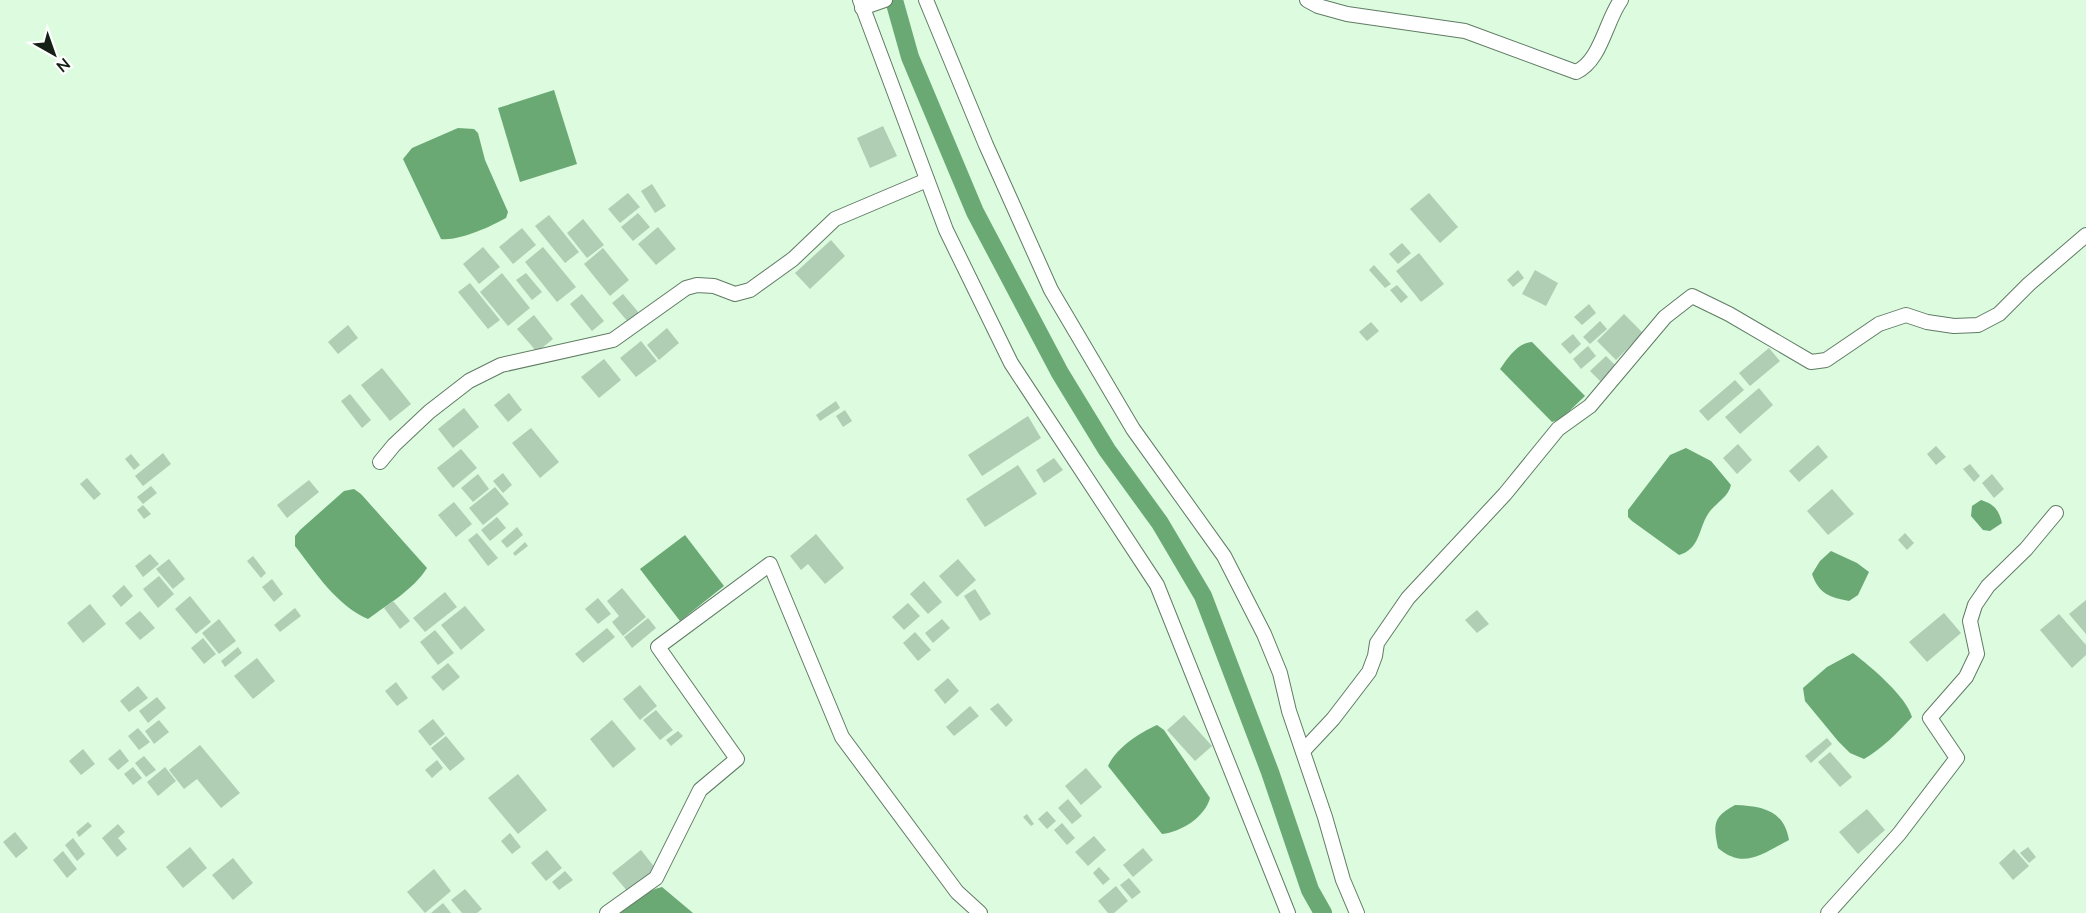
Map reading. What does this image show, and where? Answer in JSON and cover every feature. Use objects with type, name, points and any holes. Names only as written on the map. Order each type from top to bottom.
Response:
[{"type":"street","points":[[885,0],[861,4],[946,230],[1011,363],[1157,585],[1288,913]]},
{"type":"street","points":[[926,0],[986,145],[1051,290],[1132,429],[1224,556],[1264,634],[1280,673],[1289,711],[1325,817],[1342,880],[1357,913]]},
{"type":"street","points":[[1307,0],[1318,6],[1347,14],[1465,31],[1576,72],[1585,67],[1604,38],[1621,0]]},
{"type":"street","points":[[380,462],[394,445],[429,412],[470,381],[501,365],[613,340],[686,288],[697,285],[714,286],[735,294],[750,290],[793,259],[835,219],[927,180]]},
{"type":"street","points":[[1303,751],[1333,719],[1369,672],[1377,643],[1408,597],[1505,494],[1558,429],[1590,406],[1665,317],[1692,296],[1729,314],[1811,362],[1826,360],[1879,324],[1906,315],[1927,322],[1954,326],[1978,326],[1999,314],[2029,284],[2086,235]]},
{"type":"street","points":[[1828,913],[1899,834],[1957,758],[1930,718],[1966,677],[1977,654],[1971,621],[1975,605],[1988,586],[2026,549],[2056,513]]},
{"type":"street","points":[[607,913],[656,878],[700,790],[737,759],[658,647],[770,564],[842,737],[957,892],[980,913]]},
{"type":"shaded area","points":[[554,90],[577,164],[520,182],[498,108]]},
{"type":"shaded area","points":[[458,128],[474,129],[478,133],[485,160],[508,212],[506,218],[483,229],[457,238],[441,239],[403,159],[412,148]]},
{"type":"shaded area","points":[[1532,342],[1585,396],[1561,419],[1552,422],[1500,369],[1517,348]]},
{"type":"shaded area","points":[[1686,448],[1711,461],[1731,485],[1727,493],[1708,514],[1695,544],[1679,555],[1632,521],[1628,517],[1628,510],[1670,455]]},
{"type":"shaded area","points":[[354,489],[427,568],[407,590],[368,619],[336,597],[295,546],[295,536],[300,530],[344,491]]},
{"type":"shaded area","points":[[1981,500],[1993,506],[2001,518],[2002,523],[1990,531],[1983,530],[1971,516],[1972,506]]},
{"type":"shaded area","points":[[685,535],[724,586],[680,621],[640,569]]},
{"type":"shaded area","points":[[1831,551],[1857,563],[1869,572],[1858,595],[1849,601],[1826,594],[1818,586],[1812,574],[1820,561]]},
{"type":"shaded area","points":[[1853,653],[1895,691],[1912,717],[1884,745],[1864,759],[1850,753],[1838,741],[1805,701],[1803,688],[1827,667]]},
{"type":"shaded area","points":[[1157,725],[1164,730],[1210,798],[1198,817],[1184,827],[1162,834],[1108,766],[1116,753],[1129,742]]},
{"type":"shaded area","points":[[1735,805],[1763,809],[1777,816],[1789,840],[1753,858],[1736,858],[1727,855],[1718,848],[1715,827],[1722,813]]},
{"type":"shaded area","points":[[662,887],[693,913],[619,913],[645,894]]},
{"type":"building","points":[[883,126],[897,156],[870,168],[857,138]]},
{"type":"building","points":[[652,184],[666,206],[655,213],[641,191]]},
{"type":"building","points":[[628,193],[640,207],[620,223],[608,209]]},
{"type":"building","points":[[1429,193],[1458,227],[1440,243],[1410,209]]},
{"type":"building","points":[[638,213],[650,227],[633,241],[621,227]]},
{"type":"building","points":[[549,215],[579,252],[565,263],[535,226]]},
{"type":"building","points":[[583,219],[604,245],[587,258],[567,233]]},
{"type":"building","points":[[658,227],[676,249],[656,265],[638,244]]},
{"type":"building","points":[[522,228],[536,245],[513,264],[499,247]]},
{"type":"building","points":[[831,240],[845,256],[810,289],[795,273]]},
{"type":"building","points":[[1402,243],[1411,253],[1398,264],[1389,254]]},
{"type":"building","points":[[483,247],[500,267],[479,284],[463,264]]},
{"type":"building","points":[[543,247],[576,287],[557,302],[525,262]]},
{"type":"building","points":[[603,248],[629,280],[610,296],[584,264]]},
{"type":"building","points":[[1419,253],[1444,284],[1421,302],[1396,271]]},
{"type":"building","points":[[1374,265],[1391,284],[1385,288],[1369,270]]},
{"type":"building","points":[[1518,270],[1524,278],[1513,287],[1507,280]]},
{"type":"building","points":[[1535,270],[1558,283],[1546,306],[1522,294]]},
{"type":"building","points":[[502,273],[530,308],[508,326],[480,292]]},
{"type":"building","points":[[526,273],[542,292],[532,300],[516,280]]},
{"type":"building","points":[[470,283],[500,320],[488,329],[458,292]]},
{"type":"building","points":[[1397,285],[1408,297],[1401,303],[1390,290]]},
{"type":"building","points":[[582,294],[604,321],[592,331],[570,304]]},
{"type":"building","points":[[623,294],[639,313],[628,322],[612,303]]},
{"type":"building","points":[[1589,304],[1596,313],[1582,325],[1574,317]]},
{"type":"building","points":[[1624,314],[1643,333],[1616,360],[1597,341]]},
{"type":"building","points":[[534,315],[553,339],[537,352],[517,329]]},
{"type":"building","points":[[1600,321],[1607,329],[1590,344],[1583,337]]},
{"type":"building","points":[[1371,322],[1379,331],[1367,341],[1359,332]]},
{"type":"building","points":[[348,325],[358,338],[338,354],[328,342]]},
{"type":"building","points":[[667,328],[679,343],[659,360],[647,345]]},
{"type":"building","points":[[1573,334],[1581,344],[1570,354],[1561,344]]},
{"type":"building","points":[[641,341],[657,361],[636,377],[620,358]]},
{"type":"building","points":[[1588,346],[1596,356],[1581,369],[1573,359]]},
{"type":"building","points":[[1769,348],[1780,361],[1750,386],[1739,373]]},
{"type":"building","points":[[1606,356],[1617,367],[1601,382],[1590,371]]},
{"type":"building","points":[[604,359],[621,380],[599,398],[581,377]]},
{"type":"building","points":[[382,368],[411,404],[390,421],[361,385]]},
{"type":"building","points":[[1735,380],[1744,390],[1708,421],[1699,411]]},
{"type":"building","points":[[1759,388],[1773,405],[1740,434],[1725,417]]},
{"type":"building","points":[[509,393],[522,410],[508,422],[494,405]]},
{"type":"building","points":[[350,394],[371,420],[362,428],[341,401]]},
{"type":"building","points":[[836,401],[840,408],[820,421],[816,415]]},
{"type":"building","points":[[464,408],[479,427],[453,448],[438,429]]},
{"type":"building","points":[[845,410],[852,421],[843,427],[836,416]]},
{"type":"building","points":[[1028,416],[1041,438],[982,476],[968,455]]},
{"type":"building","points":[[531,428],[559,462],[540,478],[512,443]]},
{"type":"building","points":[[1738,444],[1752,460],[1737,474],[1723,458]]},
{"type":"building","points":[[1818,445],[1828,457],[1799,482],[1789,471]]},
{"type":"building","points":[[1936,446],[1946,457],[1936,465],[1927,454]]},
{"type":"building","points":[[461,449],[477,468],[453,488],[437,468]]},
{"type":"building","points":[[163,453],[171,464],[143,486],[135,476]]},
{"type":"building","points":[[131,454],[140,465],[134,470],[125,459]]},
{"type":"building","points":[[1054,458],[1063,470],[1044,483],[1036,470]]},
{"type":"building","points":[[1970,464],[1980,476],[1974,482],[1963,469]]},
{"type":"building","points":[[1018,465],[1037,494],[985,527],[966,499]]},
{"type":"building","points":[[503,473],[512,485],[503,493],[493,481]]},
{"type":"building","points":[[478,474],[489,489],[473,502],[461,488]]},
{"type":"building","points":[[1992,474],[2004,489],[1994,498],[1982,483]]},
{"type":"building","points":[[87,478],[101,494],[94,500],[80,484]]},
{"type":"building","points":[[309,480],[319,492],[287,518],[277,505]]},
{"type":"building","points":[[151,486],[157,493],[143,504],[137,497]]},
{"type":"building","points":[[495,487],[509,504],[483,525],[469,508]]},
{"type":"building","points":[[1832,489],[1854,514],[1828,535],[1807,511]]},
{"type":"building","points":[[454,502],[472,524],[456,537],[438,515]]},
{"type":"building","points":[[143,505],[151,514],[144,519],[137,510]]},
{"type":"building","points":[[497,517],[506,528],[490,541],[481,530]]},
{"type":"building","points":[[517,527],[523,535],[507,548],[501,541]]},
{"type":"building","points":[[477,533],[498,558],[488,566],[468,540]]},
{"type":"building","points":[[1905,533],[1914,543],[1907,550],[1898,540]]},
{"type":"building","points":[[816,534],[844,568],[825,584],[808,564],[801,570],[790,556]]},
{"type":"building","points":[[525,542],[528,546],[515,556],[513,553]]},
{"type":"building","points":[[150,554],[159,564],[143,577],[135,566]]},
{"type":"building","points":[[253,556],[266,573],[261,578],[247,561]]},
{"type":"building","points":[[169,559],[185,579],[173,589],[156,569]]},
{"type":"building","points":[[958,559],[976,580],[957,597],[939,576]]},
{"type":"building","points":[[159,576],[174,594],[158,608],[143,589]]},
{"type":"building","points":[[272,579],[283,594],[274,602],[262,587]]},
{"type":"building","points":[[924,581],[942,602],[928,614],[910,594]]},
{"type":"building","points":[[124,585],[133,596],[121,607],[112,596]]},
{"type":"building","points":[[622,588],[646,617],[623,636],[612,622],[619,616],[607,601]]},
{"type":"building","points":[[975,589],[991,614],[980,621],[964,596]]},
{"type":"building","points":[[445,592],[457,607],[425,632],[413,618]]},
{"type":"building","points":[[190,596],[211,622],[196,634],[175,609]]},
{"type":"building","points":[[598,598],[611,614],[598,624],[585,609]]},
{"type":"building","points":[[2086,600],[2086,634],[2069,614]]},
{"type":"building","points":[[393,601],[410,621],[400,629],[384,608]]},
{"type":"building","points":[[908,603],[920,616],[904,630],[892,617]]},
{"type":"building","points":[[90,604],[106,624],[83,643],[67,623]]},
{"type":"building","points":[[465,606],[485,630],[461,650],[441,625]]},
{"type":"building","points":[[295,608],[301,616],[280,632],[274,625]]},
{"type":"building","points":[[1477,610],[1489,624],[1477,633],[1465,620]]},
{"type":"building","points":[[140,611],[155,628],[140,640],[125,623]]},
{"type":"building","points":[[1944,613],[1961,633],[1927,662],[1909,642]]},
{"type":"building","points":[[2059,614],[2086,645],[2086,655],[2072,668],[2040,630]]},
{"type":"building","points":[[648,618],[656,628],[632,648],[624,637]]},
{"type":"building","points":[[219,619],[236,641],[219,654],[202,633]]},
{"type":"building","points":[[942,619],[950,628],[933,643],[925,633]]},
{"type":"building","points":[[607,628],[615,637],[583,663],[575,654]]},
{"type":"building","points":[[435,630],[454,653],[438,665],[420,642]]},
{"type":"building","points":[[915,632],[931,650],[918,661],[903,643]]},
{"type":"building","points":[[203,638],[216,654],[204,664],[191,648]]},
{"type":"building","points":[[238,647],[242,653],[225,667],[221,661]]},
{"type":"building","points":[[257,658],[275,681],[253,699],[234,676]]},
{"type":"building","points":[[448,663],[460,677],[443,691],[431,677]]},
{"type":"building","points":[[948,678],[959,691],[945,704],[934,690]]},
{"type":"building","points":[[396,682],[408,698],[397,706],[385,691]]},
{"type":"building","points":[[640,685],[657,706],[640,720],[623,699]]},
{"type":"building","points":[[138,686],[148,698],[129,712],[120,701]]},
{"type":"building","points":[[157,697],[166,708],[148,723],[139,711]]},
{"type":"building","points":[[998,703],[1013,720],[1006,727],[990,709]]},
{"type":"building","points":[[970,706],[979,716],[954,736],[946,727]]},
{"type":"building","points":[[656,710],[673,730],[660,740],[643,720]]},
{"type":"building","points":[[1184,715],[1212,746],[1195,761],[1167,730]]},
{"type":"building","points":[[433,719],[445,734],[430,746],[418,731]]},
{"type":"building","points":[[159,720],[169,732],[154,744],[145,731]]},
{"type":"building","points":[[612,720],[636,749],[613,768],[590,739]]},
{"type":"building","points":[[138,728],[150,742],[139,750],[128,736]]},
{"type":"building","points":[[678,731],[683,736],[671,746],[666,740]]},
{"type":"building","points":[[446,736],[465,759],[450,771],[431,748]]},
{"type":"building","points":[[1827,738],[1832,744],[1811,763],[1805,756]]},
{"type":"building","points":[[200,745],[240,793],[221,808],[197,779],[184,789],[169,770]]},
{"type":"building","points":[[83,749],[95,764],[81,775],[69,761]]},
{"type":"building","points":[[120,749],[129,761],[118,770],[108,759]]},
{"type":"building","points":[[1830,752],[1852,777],[1840,787],[1818,762]]},
{"type":"building","points":[[144,756],[156,770],[146,777],[135,763]]},
{"type":"building","points":[[437,760],[443,768],[432,778],[425,770]]},
{"type":"building","points":[[133,767],[142,778],[133,785],[124,774]]},
{"type":"building","points":[[165,767],[176,781],[158,796],[147,782]]},
{"type":"building","points":[[1086,768],[1102,787],[1081,805],[1065,786]]},
{"type":"building","points":[[518,774],[547,810],[518,834],[488,798]]},
{"type":"building","points":[[1068,799],[1082,816],[1072,824],[1058,808]]},
{"type":"building","points":[[1867,809],[1885,830],[1858,854],[1839,832]]},
{"type":"building","points":[[1047,811],[1056,821],[1047,829],[1038,819]]},
{"type":"building","points":[[1027,814],[1034,824],[1031,826],[1023,817]]},
{"type":"building","points":[[88,822],[92,826],[79,837],[76,832]]},
{"type":"building","points":[[1062,823],[1075,838],[1067,845],[1054,830]]},
{"type":"building","points":[[118,824],[125,832],[118,838],[127,849],[117,857],[102,838]]},
{"type":"building","points":[[15,832],[28,848],[16,858],[3,842]]},
{"type":"building","points":[[510,833],[521,847],[512,854],[501,841]]},
{"type":"building","points":[[1094,836],[1106,850],[1088,866],[1075,852]]},
{"type":"building","points":[[73,838],[85,854],[77,861],[65,845]]},
{"type":"building","points":[[190,847],[207,868],[183,888],[166,867]]},
{"type":"building","points":[[2028,847],[2036,857],[2029,863],[2020,853]]},
{"type":"building","points":[[1143,848],[1153,860],[1133,877],[1123,865]]},
{"type":"building","points":[[2014,849],[2029,866],[2013,880],[1999,863]]},
{"type":"building","points":[[547,850],[562,868],[546,881],[531,863]]},
{"type":"building","points":[[641,850],[656,869],[628,892],[612,873]]},
{"type":"building","points":[[63,851],[77,869],[67,878],[53,860]]},
{"type":"building","points":[[233,858],[253,883],[233,900],[212,875]]},
{"type":"building","points":[[1099,867],[1110,879],[1103,885],[1093,873]]},
{"type":"building","points":[[434,869],[451,891],[425,913],[407,892]]},
{"type":"building","points":[[565,871],[573,880],[559,890],[552,882]]},
{"type":"building","points":[[1129,878],[1141,892],[1132,899],[1120,885]]},
{"type":"building","points":[[1116,886],[1128,901],[1114,913],[1108,913],[1098,901]]},
{"type":"building","points":[[465,889],[482,909],[477,913],[462,913],[451,900]]},
{"type":"building","points":[[443,903],[451,913],[431,913]]},
{"type":"waterway","points":[[894,0],[910,57],[975,212],[1060,373],[1107,450],[1160,523],[1203,596],[1270,772],[1310,890],[1323,913]]}]
